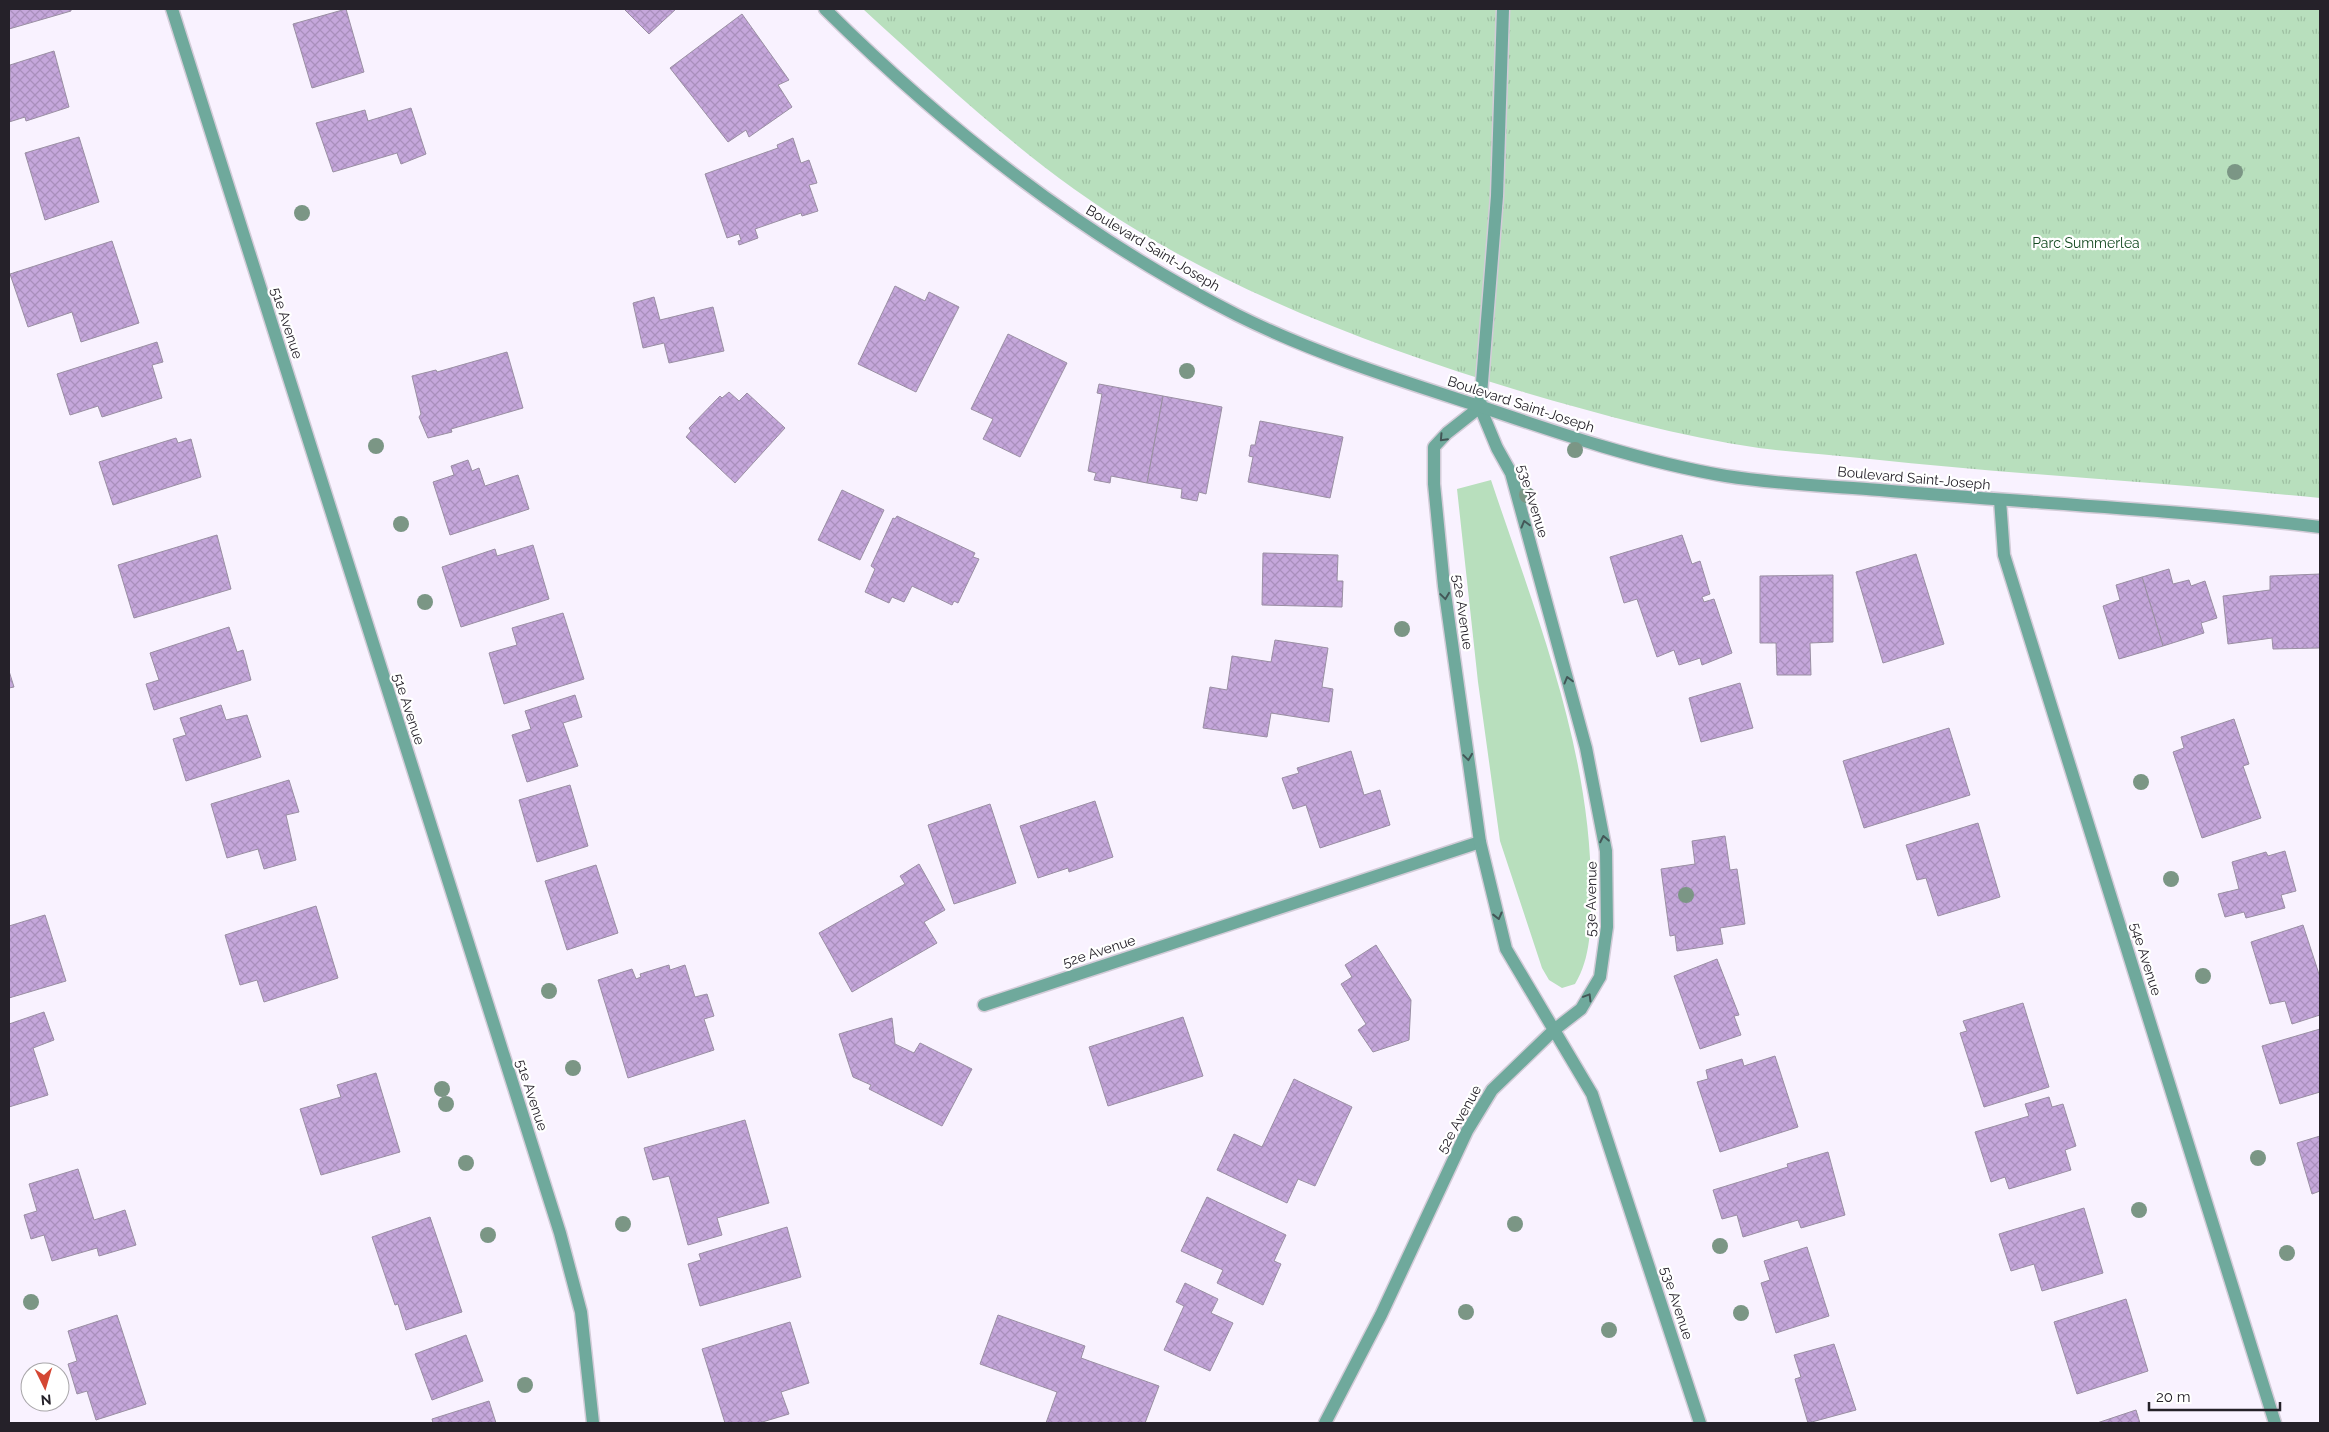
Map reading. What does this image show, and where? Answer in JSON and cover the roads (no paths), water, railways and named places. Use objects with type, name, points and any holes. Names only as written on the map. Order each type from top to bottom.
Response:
[{"type":"street","name":"51e Avenue","points":[[172,9],[560,1234],[581,1312],[593,1423]]},
{"type":"street","name":"Boulevard Saint-Joseph","points":[[825,9],[884,66],[968,139],[1066,214],[1164,276],[1240,316],[1311,347],[1381,374],[1599,445],[1725,475],[2000,500],[2249,518],[2320,527]]},
{"type":"street","points":[[1480,407],[1497,196],[1503,9]]},
{"type":"street","name":"52e Avenue","points":[[1325,1423],[1380,1316],[1468,1131],[1492,1090],[1554,1030],[1506,948],[1480,842],[1444,586],[1434,484],[1434,447],[1447,433],[1480,407]]},
{"type":"street","name":"53e Avenue","points":[[1480,407],[1497,448],[1511,473],[1586,748],[1606,851],[1608,927],[1600,977],[1581,1009],[1554,1030],[1592,1094],[1700,1423]]},
{"type":"street","name":"54e Avenue","points":[[2000,500],[2004,555],[2275,1423]]},
{"type":"street","name":"52e Avenue","points":[[984,1005],[1480,842]]},
{"type":"park label","name":"Parc Summerlea","points":[[2086,243]]}]
